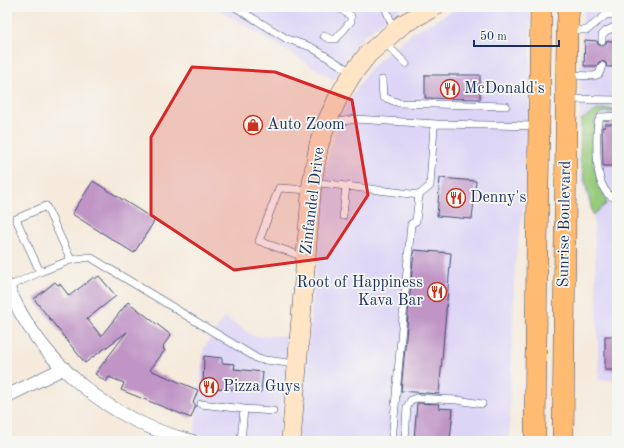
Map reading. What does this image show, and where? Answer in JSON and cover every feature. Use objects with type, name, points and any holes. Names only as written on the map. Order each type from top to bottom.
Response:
[{"type":"main road","name":"Sunrise Boulevard","points":[[535,441],[541,7]]},
{"type":"main road","name":"Sunrise Boulevard","points":[[563,441],[567,30],[569,7]]},
{"type":"street","name":"Zinfandel Drive","points":[[291,441],[312,186],[319,144],[326,124],[339,96],[353,73],[368,54],[403,24],[434,7]]},
{"type":"street","points":[[7,286],[30,329],[47,351],[90,392],[137,422],[176,439],[192,441]]},
{"type":"street","points":[[7,396],[64,368]]},
{"type":"lane","points":[[235,7],[287,39],[311,47],[353,73]]},
{"type":"lane","points":[[324,36],[330,39],[336,39],[351,21],[351,16],[337,7]]},
{"type":"lane","points":[[385,7],[389,36],[406,64]]},
{"type":"lane","points":[[567,30],[587,30],[607,14],[617,16]]},
{"type":"lane","points":[[602,41],[602,35],[606,31],[617,26]]},
{"type":"lane","points":[[567,75],[594,76],[599,74],[602,66]]},
{"type":"lane","points":[[382,80],[383,97],[399,103],[506,106]]},
{"type":"lane","points":[[567,99],[617,100]]},
{"type":"lane","points":[[617,116],[602,117],[598,122],[597,128],[597,164],[604,188],[613,198],[617,198]]},
{"type":"lane","points":[[326,124],[355,120],[437,124],[539,126]]},
{"type":"lane","points":[[392,441],[411,224],[416,222],[419,195],[430,186],[434,126],[437,124]]},
{"type":"lane","points":[[306,258],[259,241],[279,188],[346,186],[419,195]]},
{"type":"lane","points":[[343,216],[346,186]]},
{"type":"lane","points":[[40,272],[16,219],[46,206],[71,260]]},
{"type":"lane","points":[[7,286],[71,260],[90,257],[258,359],[297,364]]},
{"type":"lane","points":[[404,441],[407,407],[411,400],[416,398],[457,400],[482,404]]},
{"type":"lane","points":[[200,404],[273,411]]},
{"type":"lane","points":[[241,441],[244,409]]},
{"type":"highlighted area","points":[[192,67],[275,72],[352,100],[368,195],[327,258],[234,270],[151,215],[151,137]]},
{"type":"shaded area","points":[[215,7],[402,7],[367,33],[351,51],[334,80]]},
{"type":"shaded area","points":[[469,7],[529,7],[531,13],[528,180],[515,265],[509,441],[297,441],[307,364],[323,176],[341,114],[370,68],[413,32],[453,11]]},
{"type":"shaded area","points":[[586,7],[617,7],[617,380],[599,380],[594,221],[582,181],[580,90],[583,15]]},
{"type":"shaded area","points":[[224,317],[254,336],[290,336],[278,441],[252,441],[194,435],[204,348]]},
{"type":"green space","points":[[599,109],[617,109],[617,112],[602,112],[595,119],[593,165],[602,192],[606,199],[606,204],[593,215],[580,159],[581,120]]},
{"type":"building","points":[[585,40],[597,41],[598,44],[602,46],[605,45],[607,41],[617,41],[617,67],[607,67],[606,63],[602,61],[599,62],[597,66],[584,66]]},
{"type":"building","points":[[425,75],[480,75],[480,99],[425,98]]},
{"type":"building","points":[[605,124],[617,124],[616,166],[603,166],[602,127],[605,127]]},
{"type":"building","name":"Denny's","points":[[440,178],[476,181],[472,219],[437,216]]},
{"type":"building","points":[[93,181],[155,220],[134,253],[72,214]]},
{"type":"building","points":[[414,250],[451,253],[439,394],[401,391]]},
{"type":"building","points":[[99,276],[116,296],[87,319],[101,336],[128,302],[171,335],[163,346],[163,349],[165,350],[150,370],[198,390],[193,403],[196,405],[191,418],[121,390],[124,383],[109,377],[106,382],[95,374],[127,332],[85,363],[34,299],[55,282],[58,285],[60,284],[69,296],[94,277],[95,279]]},
{"type":"building","points":[[605,336],[617,336],[617,370],[605,370]]},
{"type":"building","points":[[204,356],[222,358],[222,363],[235,364],[234,369],[263,372],[261,392],[203,387]]},
{"type":"building","points":[[417,403],[439,404],[438,408],[453,409],[450,441],[414,441]]},
{"type":"place","name":"McDonald's","points":[[450,89]]},
{"type":"place","name":"Auto Zoom","points":[[253,125]]},
{"type":"place","name":"Denny's","points":[[456,198]]},
{"type":"place","name":"Root of Happiness Kava Bar","points":[[437,292]]},
{"type":"place","name":"Pizza Guys","points":[[209,387]]}]
